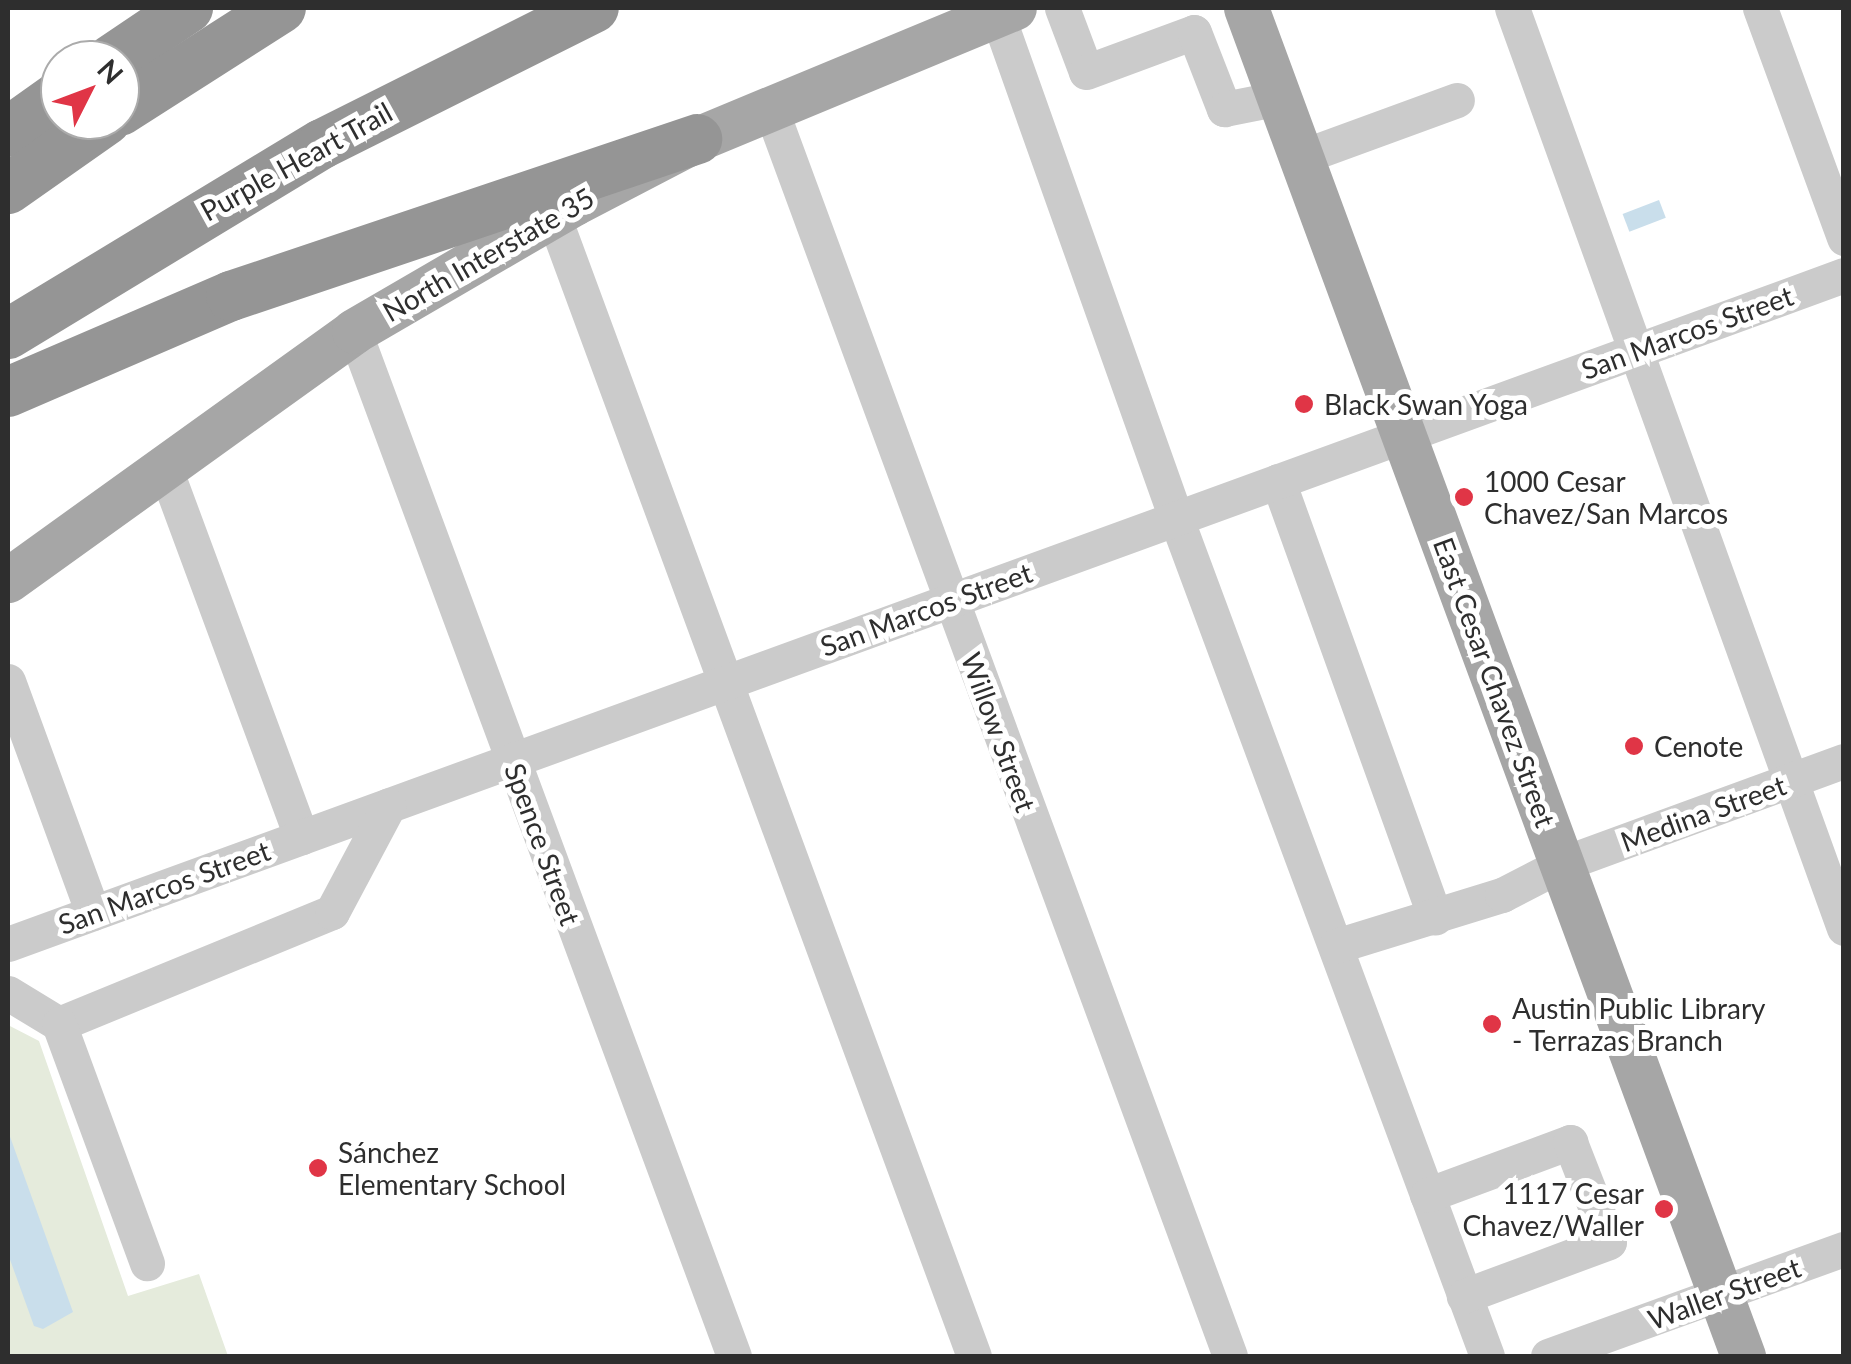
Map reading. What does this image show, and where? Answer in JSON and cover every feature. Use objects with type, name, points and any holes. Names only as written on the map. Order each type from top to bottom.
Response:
[{"type":"highway","points":[[140,40],[188,8]]},
{"type":"highway","points":[[140,98],[281,8]]},
{"type":"highway","name":"Purple Heart Trail","points":[[8,334],[322,144],[594,8]]},
{"type":"highway","points":[[8,132],[40,109]]},
{"type":"highway","points":[[8,189],[78,140]]},
{"type":"highway","points":[[8,392],[231,296],[697,140]]},
{"type":"main road","name":"East Cesar Chavez Street","points":[[1252,9],[1301,156],[1743,1356]]},
{"type":"main road","name":"North Interstate 35","points":[[8,580],[163,462],[354,331],[554,215],[697,140],[770,107],[1006,11]]},
{"type":"street","points":[[1062,8],[1086,72],[1194,32],[1224,109],[1280,98]]},
{"type":"street","points":[[1512,8],[1844,928]]},
{"type":"street","points":[[1760,8],[1844,238]]},
{"type":"street","points":[[1006,11],[1176,518],[1487,1356]]},
{"type":"street","points":[[1301,156],[1457,100]]},
{"type":"street","name":"Willow Street","points":[[770,107],[1230,1356]]},
{"type":"street","points":[[554,215],[974,1356]]},
{"type":"street","name":"San Marcos Street","points":[[8,944],[1844,275]]},
{"type":"street","name":"Spence Street","points":[[354,331],[734,1356]]},
{"type":"street","points":[[163,462],[301,837]]},
{"type":"street","points":[[1278,482],[1435,918]]},
{"type":"street","points":[[8,681],[93,913]]},
{"type":"street","name":"Medina Street","points":[[1336,946],[1435,918],[1562,864],[1844,761]]},
{"type":"street","points":[[59,1024],[332,912],[389,805]]},
{"type":"street","points":[[8,993],[59,1024],[147,1263]]},
{"type":"street","points":[[1427,1195],[1570,1142],[1608,1242],[1464,1296]]},
{"type":"street","name":"Waller Street","points":[[1548,1356],[1844,1249]]},
{"type":"green space","points":[[8,1025],[39,1041],[128,1296],[199,1274],[228,1356],[8,1356]]},
{"type":"water","points":[[1659,200],[1666,218],[1629,232],[1623,214]]},
{"type":"water","points":[[8,1131],[73,1312],[43,1329],[34,1326],[8,1254]]},
{"type":"place","name":"Black Swan Yoga","points":[[1304,404]]},
{"type":"place","name":"1000 Cesar Chavez/San Marcos","points":[[1464,497]]},
{"type":"place","name":"Cenote","points":[[1634,746]]},
{"type":"place","name":"Austin Public Library - Terrazas Branch","points":[[1492,1024]]},
{"type":"place","name":"Sánchez Elementary School","points":[[318,1168]]},
{"type":"place","name":"1117 Cesar Chavez/Waller","points":[[1664,1209]]}]
